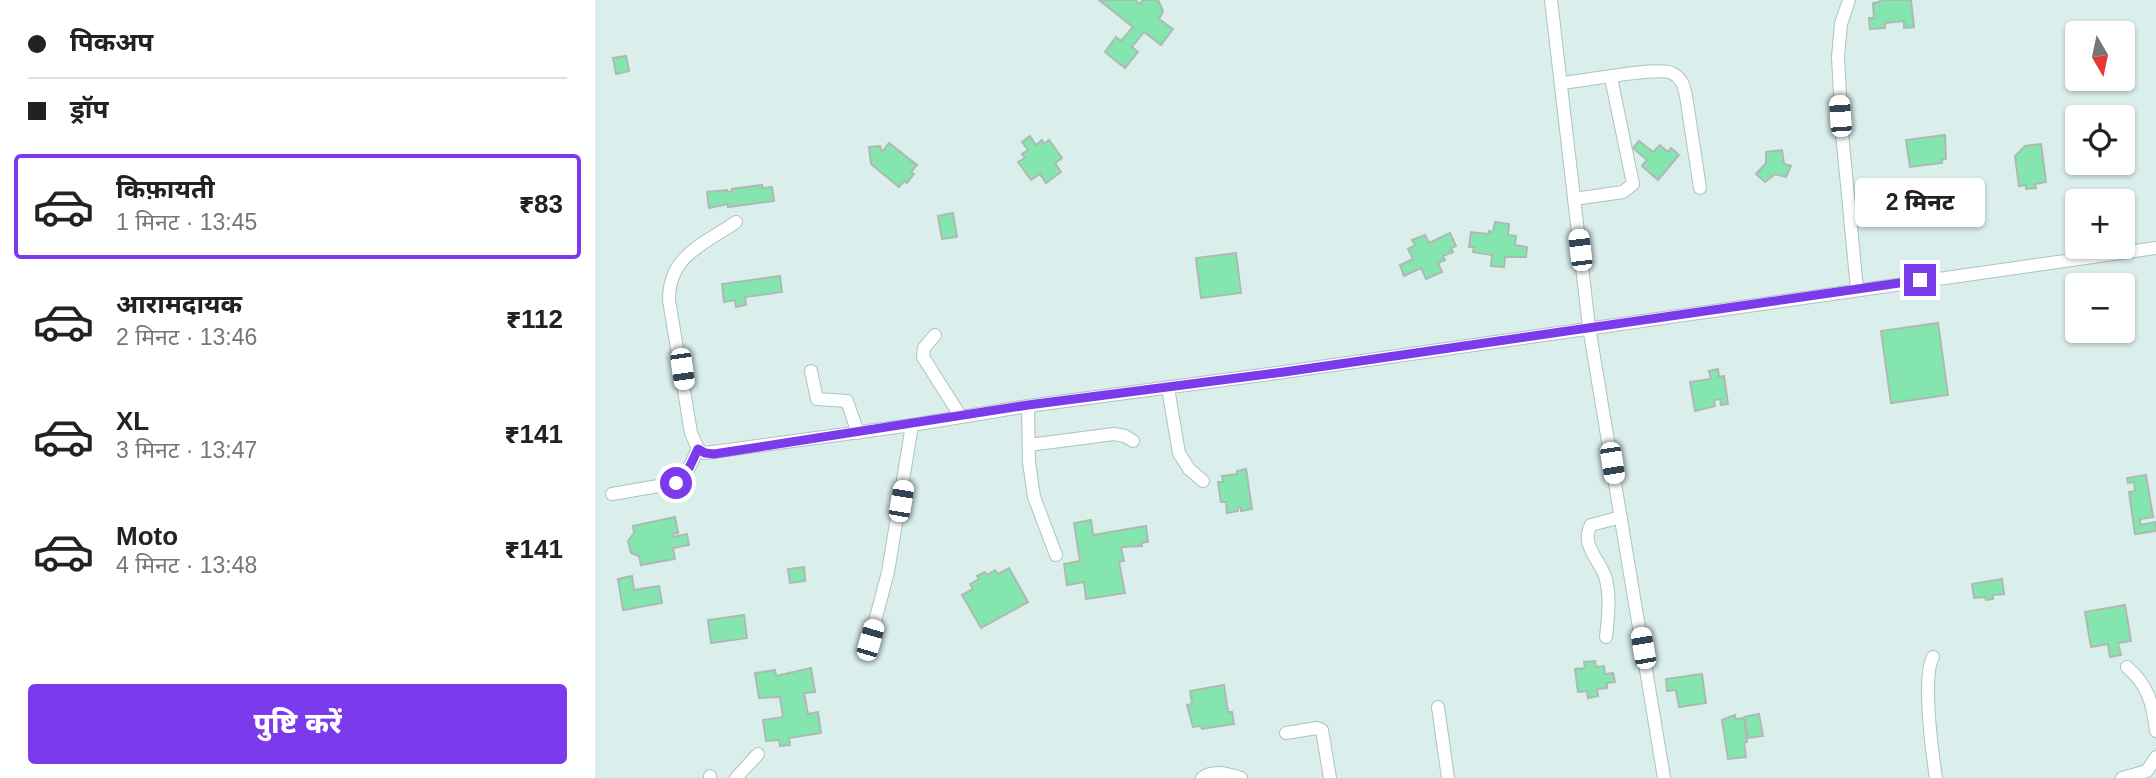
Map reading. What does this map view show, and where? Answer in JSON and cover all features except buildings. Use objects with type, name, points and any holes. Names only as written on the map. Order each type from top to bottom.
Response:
[{"type":"street","points":[[1551,0],[1563,83],[1589,327],[1664,778]]},
{"type":"street","points":[[1849,0],[1841,24],[1838,57],[1842,132],[1857,289]]},
{"type":"street","points":[[1563,83],[1654,70],[1670,72],[1683,82],[1700,188]]},
{"type":"street","points":[[1574,199],[1623,192],[1633,184],[1611,78]]},
{"type":"street","points":[[736,222],[684,258],[671,275],[669,286],[691,433],[698,449],[705,453],[714,454],[912,425],[1028,405],[1167,388],[2156,248]]},
{"type":"street","points":[[935,335],[924,348],[923,357],[961,417]]},
{"type":"street","points":[[811,371],[817,399],[847,401],[858,433]]},
{"type":"street","points":[[1167,388],[1179,453],[1188,469],[1203,481]]},
{"type":"street","points":[[1028,405],[1034,498],[1056,555]]},
{"type":"street","points":[[870,640],[888,572],[912,425]]},
{"type":"street","points":[[1029,445],[1114,434],[1133,441]]},
{"type":"street","points":[[611,494],[676,483],[689,468],[698,449]]},
{"type":"street","points":[[1607,637],[1608,593],[1605,577],[1589,546],[1587,531],[1591,525],[1621,517]]},
{"type":"street","points":[[1933,657],[1927,673],[1927,688],[1936,778]]},
{"type":"street","points":[[2127,667],[2138,677],[2149,695],[2156,731]]},
{"type":"street","points":[[1438,707],[1448,778]]},
{"type":"street","points":[[1286,733],[1322,730],[1330,778]]},
{"type":"street","points":[[736,778],[758,754]]},
{"type":"street","points":[[2122,778],[2147,771],[2156,757]]},
{"type":"street","points":[[1202,778],[1216,772],[1241,778]]},
{"type":"route","points":[[676,483],[683,478],[698,449],[714,454],[1028,405],[1284,372],[1920,280]]}]
